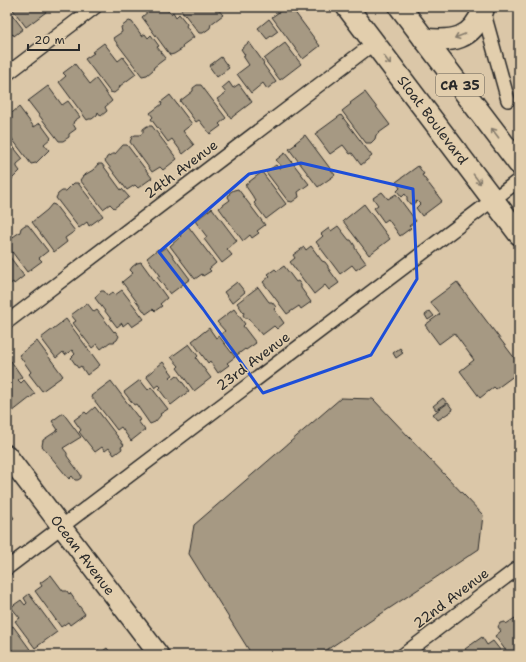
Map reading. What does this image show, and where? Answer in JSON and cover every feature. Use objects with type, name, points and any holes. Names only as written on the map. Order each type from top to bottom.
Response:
[{"type":"main road","name":"Sloat Boulevard","points":[[347,7],[519,234]]},
{"type":"main road","name":"CA 35","points":[[400,7],[519,164]]},
{"type":"main road","points":[[424,39],[446,40],[462,36],[475,26],[482,9]]},
{"type":"street","points":[[7,74],[96,7]]},
{"type":"street","points":[[482,9],[508,100]]},
{"type":"street","name":"24th Avenue","points":[[7,322],[374,43]]},
{"type":"street","name":"23rd Avenue","points":[[7,568],[519,180]]},
{"type":"street","name":"Ocean Avenue","points":[[7,455],[158,655]]},
{"type":"street","name":"22nd Avenue","points":[[403,655],[519,567]]},
{"type":"highlighted area","points":[[301,163],[413,189],[417,279],[371,355],[263,393],[203,309],[159,252],[249,174]]},
{"type":"building","points":[[11,7],[43,7],[46,12],[26,27]]},
{"type":"building","points":[[152,7],[165,7],[171,14],[173,12],[176,17],[179,14],[187,24],[186,26],[194,37],[183,45],[182,49],[174,54],[170,55],[142,17]]},
{"type":"building","points":[[179,7],[216,7],[223,15],[211,24],[210,28],[203,33],[199,33]]},
{"type":"building","points":[[286,7],[291,7],[320,46],[303,59],[272,17]]},
{"type":"building","points":[[7,8],[23,29],[14,36],[9,31],[7,33]]},
{"type":"building","points":[[269,19],[278,31],[267,39],[258,28]]},
{"type":"building","points":[[129,21],[132,22],[142,36],[145,34],[148,38],[151,35],[159,46],[157,47],[166,58],[154,67],[153,70],[147,75],[142,76],[113,38],[122,32],[121,27]]},
{"type":"building","points":[[249,42],[276,82],[267,89],[263,83],[251,93],[237,74],[249,65],[243,56],[245,55],[241,49]]},
{"type":"building","points":[[104,43],[118,61],[123,57],[136,74],[120,86],[114,93],[110,92],[85,59],[94,53],[92,52]]},
{"type":"building","points":[[285,43],[301,64],[280,80],[264,59]]},
{"type":"building","points":[[221,57],[229,68],[217,77],[209,66]]},
{"type":"building","points":[[75,64],[90,84],[96,79],[112,101],[105,107],[107,111],[101,116],[98,112],[92,119],[87,120],[59,82],[66,76],[63,73]]},
{"type":"building","points":[[229,82],[233,88],[239,84],[252,102],[231,118],[217,99],[226,93],[222,88]]},
{"type":"building","points":[[197,85],[201,85],[226,118],[219,124],[221,126],[210,134],[199,120],[196,122],[180,101],[193,91],[193,88]]},
{"type":"building","points":[[48,86],[62,105],[68,101],[80,117],[74,121],[73,124],[76,129],[63,141],[59,141],[28,101]]},
{"type":"building","points":[[365,92],[390,125],[376,135],[375,139],[371,143],[366,143],[342,111]]},
{"type":"building","points":[[170,95],[192,124],[183,131],[194,145],[183,154],[172,139],[168,142],[151,119],[153,117],[150,113],[162,104],[161,102]]},
{"type":"building","points":[[19,107],[34,127],[40,123],[51,138],[44,144],[49,150],[36,163],[31,164],[7,132],[7,117]]},
{"type":"building","points":[[341,115],[372,156],[361,165],[352,153],[350,154],[343,145],[330,154],[315,134]]},
{"type":"building","points":[[147,126],[152,126],[177,159],[163,170],[160,167],[152,172],[130,142],[132,137],[143,133],[143,129]]},
{"type":"building","points":[[305,135],[335,175],[318,187],[289,149]]},
{"type":"building","points":[[11,144],[23,159],[17,164],[20,171],[8,183],[7,147]]},
{"type":"building","points":[[123,145],[127,145],[152,178],[138,188],[135,185],[127,190],[105,161],[107,157],[115,154]]},
{"type":"building","points":[[285,153],[309,184],[298,192],[299,197],[292,202],[288,201],[266,172],[276,165],[279,169],[282,167],[276,160]]},
{"type":"building","points":[[98,164],[102,164],[121,190],[122,189],[129,197],[114,208],[110,204],[103,209],[80,180]]},
{"type":"building","points":[[418,166],[424,174],[422,175],[442,201],[422,216],[416,208],[420,204],[417,201],[410,204],[405,194],[402,197],[397,191],[400,188],[396,182]]},
{"type":"building","points":[[262,172],[286,204],[266,219],[254,203],[256,201],[245,185]]},
{"type":"building","points":[[74,183],[78,183],[103,216],[89,226],[87,222],[79,228],[56,198],[58,194],[62,191],[66,191]]},
{"type":"building","points":[[238,189],[265,225],[257,231],[259,233],[252,238],[250,235],[243,241],[219,208],[230,200],[228,197],[230,192]]},
{"type":"building","points":[[382,192],[388,199],[396,194],[416,221],[409,226],[411,228],[400,236],[388,219],[384,222],[374,208],[378,205],[373,198]]},
{"type":"building","points":[[52,204],[55,205],[75,231],[65,238],[67,242],[54,252],[32,222]]},
{"type":"building","points":[[364,204],[390,239],[369,255],[343,221]]},
{"type":"building","points":[[212,208],[237,241],[227,249],[232,255],[222,263],[204,239],[207,237],[195,221]]},
{"type":"building","points":[[28,225],[48,251],[39,258],[42,261],[27,272],[7,245],[7,241],[20,232],[21,228]]},
{"type":"building","points":[[188,226],[216,263],[209,269],[211,271],[203,276],[202,274],[195,279],[170,246],[181,236],[179,233]]},
{"type":"building","points":[[338,226],[349,240],[351,240],[366,263],[356,270],[352,265],[340,274],[316,242],[323,236],[321,234],[329,228],[331,231]]},
{"type":"building","points":[[311,246],[322,261],[325,262],[339,283],[329,290],[325,285],[314,294],[290,262],[295,258],[293,255],[304,247],[306,250]]},
{"type":"building","points":[[166,247],[190,279],[170,294],[157,277],[160,275],[147,258],[158,249],[160,251]]},
{"type":"building","points":[[7,253],[24,276],[14,284],[13,282],[9,285],[7,283]]},
{"type":"building","points":[[141,262],[167,298],[160,304],[162,306],[155,311],[153,309],[146,314],[122,282],[133,273],[130,270],[132,267]]},
{"type":"building","points":[[284,266],[296,282],[298,281],[301,285],[301,288],[311,302],[301,309],[299,306],[287,314],[263,282],[270,276],[268,274],[275,269],[277,271]]},
{"type":"building","points":[[237,282],[245,292],[232,303],[224,292]]},
{"type":"building","points":[[457,282],[519,364],[519,372],[496,389],[494,387],[480,398],[460,371],[474,360],[454,333],[439,344],[425,325],[440,314],[430,302]]},
{"type":"building","points":[[258,287],[269,302],[272,302],[276,307],[274,309],[284,323],[277,329],[274,326],[262,335],[248,318],[245,318],[243,315],[244,313],[237,303]]},
{"type":"building","points":[[122,290],[144,319],[132,327],[128,322],[123,326],[122,323],[117,327],[95,298],[101,291],[104,291],[108,296],[113,292],[115,295]]},
{"type":"building","points":[[87,303],[94,312],[97,310],[114,332],[115,331],[119,336],[117,340],[110,342],[101,349],[97,344],[92,348],[73,323],[76,321],[71,315]]},
{"type":"building","points":[[234,309],[245,324],[243,326],[256,343],[237,355],[221,334],[225,331],[217,322]]},
{"type":"building","points":[[430,311],[434,316],[428,320],[425,315]]},
{"type":"building","points":[[66,319],[100,365],[87,375],[81,366],[78,368],[71,358],[75,354],[72,350],[65,355],[63,352],[56,358],[41,338]]},
{"type":"building","points":[[209,328],[216,338],[219,336],[235,357],[227,363],[229,365],[218,373],[210,361],[208,363],[192,341]]},
{"type":"building","points":[[37,341],[63,376],[42,391],[29,374],[31,372],[19,355]]},
{"type":"building","points":[[189,344],[198,356],[196,358],[211,378],[194,391],[177,368],[179,366],[171,357]]},
{"type":"building","points":[[400,348],[403,353],[396,358],[393,353]]},
{"type":"building","points":[[11,361],[22,377],[18,380],[21,383],[24,380],[35,394],[12,412],[7,405],[7,388],[10,386],[7,381],[7,364]]},
{"type":"building","points":[[163,362],[173,375],[170,377],[172,379],[177,375],[189,391],[171,405],[159,389],[161,387],[159,385],[155,388],[146,376]]},
{"type":"building","points":[[140,380],[148,390],[151,387],[168,409],[160,414],[161,415],[155,422],[150,424],[136,404],[134,405],[124,392]]},
{"type":"building","points":[[111,381],[140,420],[138,421],[145,430],[131,441],[121,427],[117,430],[91,396]]},
{"type":"building","points":[[341,398],[373,399],[483,515],[479,549],[319,655],[252,655],[189,554],[194,525]]},
{"type":"building","points":[[443,398],[447,403],[436,410],[433,406]]},
{"type":"building","points":[[448,403],[453,410],[438,420],[433,414]]},
{"type":"building","points":[[95,407],[124,445],[121,447],[122,449],[114,455],[109,448],[105,451],[102,447],[95,452],[79,432],[81,430],[74,420],[85,412],[87,414]]},
{"type":"building","points":[[63,413],[81,437],[63,448],[81,475],[81,478],[78,480],[75,480],[72,476],[69,479],[42,446],[43,440],[58,430],[52,421]]},
{"type":"building","points":[[7,508],[14,518],[7,523]]},
{"type":"building","points":[[51,575],[63,591],[67,591],[69,594],[70,593],[85,614],[70,625],[68,622],[61,627],[35,591],[42,586],[40,583]]},
{"type":"building","points":[[29,594],[57,632],[35,648],[15,621],[20,618],[11,607],[21,600],[25,605],[27,603],[24,598]]},
{"type":"building","points":[[515,618],[519,623],[519,655],[509,655],[495,636],[501,631],[498,627],[500,623],[505,622],[506,624]]},
{"type":"building","points":[[7,625],[9,628],[13,626],[32,652],[28,655],[7,655]]},
{"type":"building","points":[[482,637],[487,645],[493,641],[504,655],[470,655],[465,649]]},
{"type":"building","points":[[107,648],[112,655],[92,655],[99,650],[100,653]]}]
